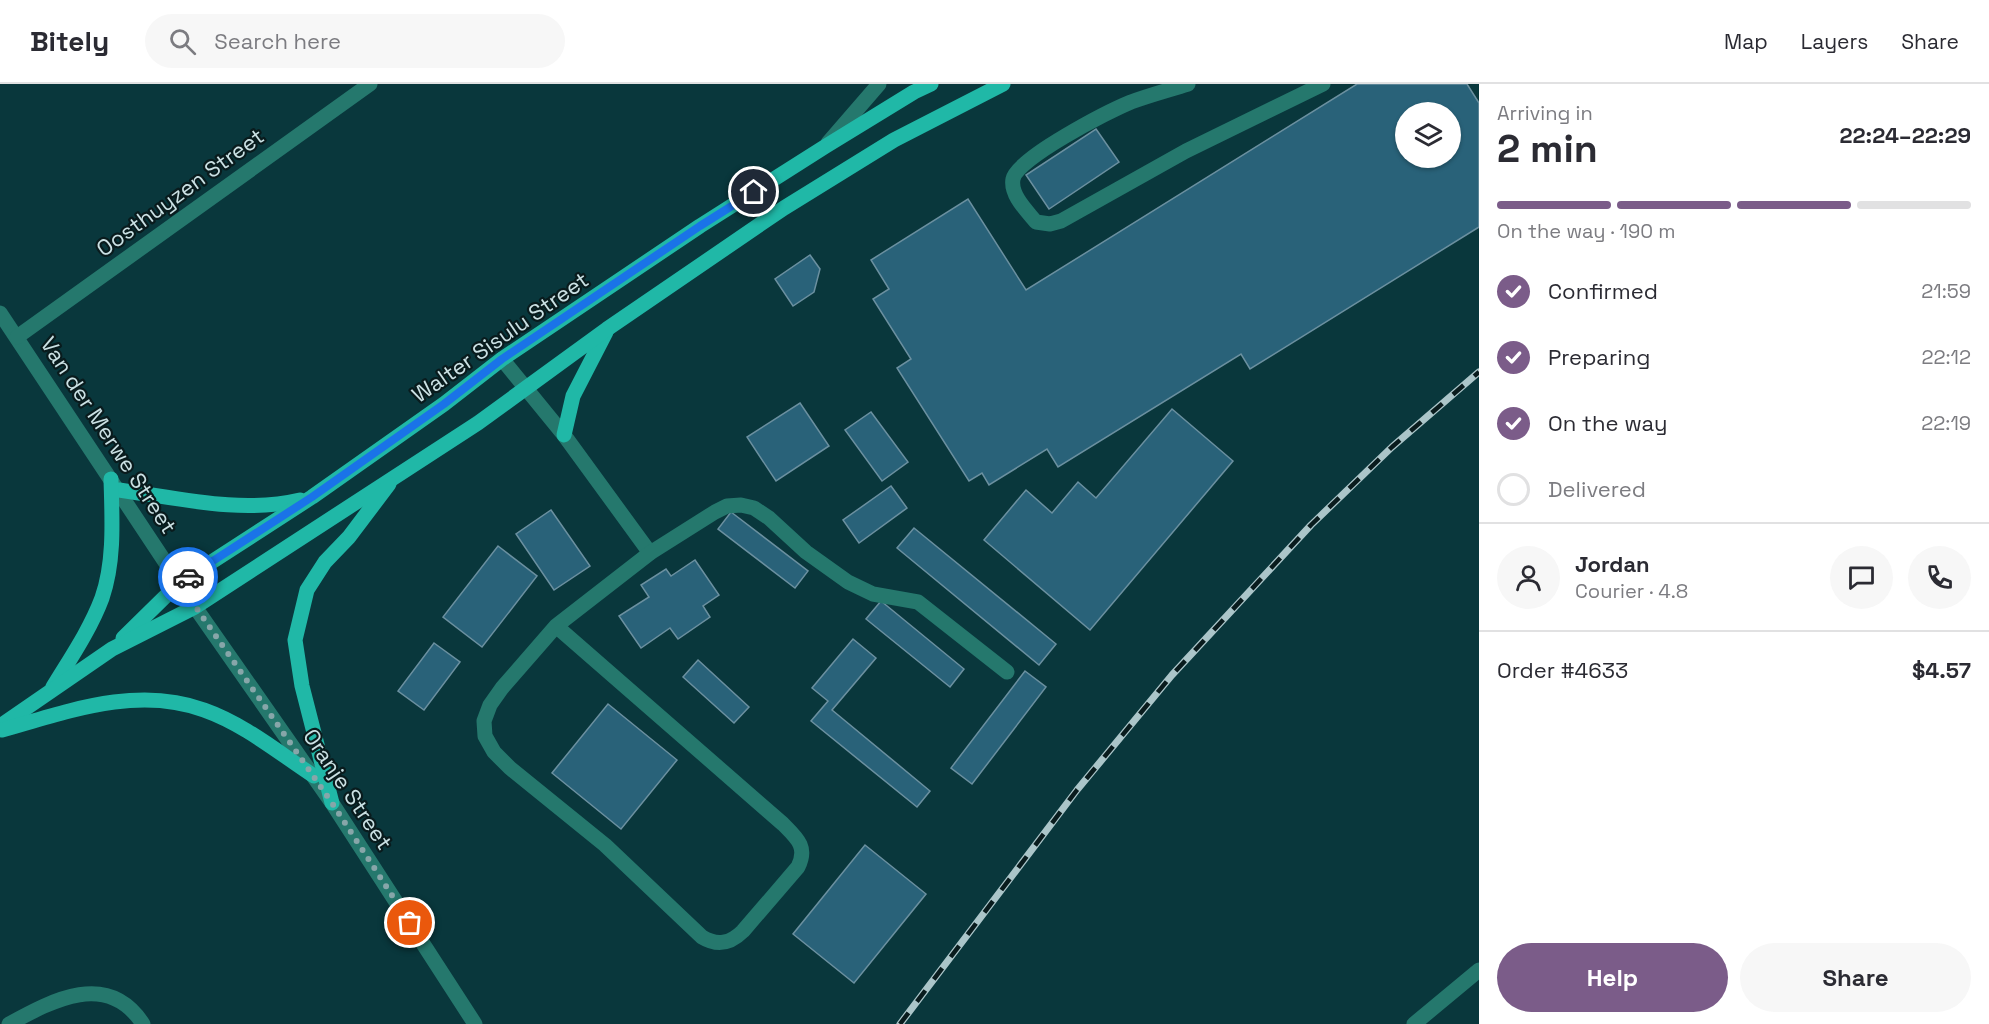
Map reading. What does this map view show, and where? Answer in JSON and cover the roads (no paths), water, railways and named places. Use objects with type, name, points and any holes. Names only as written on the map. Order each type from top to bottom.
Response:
[{"type":"main road","name":"Walter Sisulu Street","points":[[112,649],[179,583],[312,497],[444,404],[502,359],[700,226],[826,146],[931,84]]},
{"type":"main road","name":"Walter Sisulu Street","points":[[0,728],[112,649],[195,607],[478,423],[607,329],[784,208],[894,140],[1003,84]]},
{"type":"main road","points":[[564,435],[573,396],[607,329]]},
{"type":"main road","points":[[332,803],[302,686],[295,640],[307,590],[326,562],[360,523],[394,477]]},
{"type":"main road","points":[[50,693],[83,637],[102,597],[111,545],[115,485],[241,506],[282,504],[312,497]]},
{"type":"main road","points":[[0,728],[85,706],[125,700],[164,700],[203,709],[237,725],[314,777]]},
{"type":"street","name":"Oosthuyzen Street","points":[[17,337],[370,84]]},
{"type":"street","points":[[826,146],[879,84]]},
{"type":"street","points":[[1188,84],[1131,103],[1089,122],[1016,170],[1012,180],[1013,189],[1036,222],[1050,224],[1061,221],[1186,151],[1323,84]]},
{"type":"street","name":"Van der Merwe Street","points":[[0,313],[179,583]]},
{"type":"street","points":[[502,359],[564,435],[650,553]]},
{"type":"street","points":[[556,626],[783,824],[800,843],[802,857],[798,867],[735,939],[719,943],[711,942],[702,936],[605,845],[510,768],[494,752],[485,736],[484,721],[490,705],[556,626],[650,553],[715,512],[727,506],[741,505],[754,508],[769,518],[806,552],[848,582],[873,594],[918,602],[1007,672]]},
{"type":"street","name":"Oranje Street","points":[[179,583],[332,803],[475,1024]]},
{"type":"street","points":[[1414,1024],[1479,970]]},
{"type":"street","points":[[9,1024],[35,1010],[84,993],[102,993],[118,1000],[135,1012],[143,1024]]},
{"type":"railway","points":[[900,1024],[1077,790],[1172,675],[1311,525],[1392,447],[1479,372]]}]
